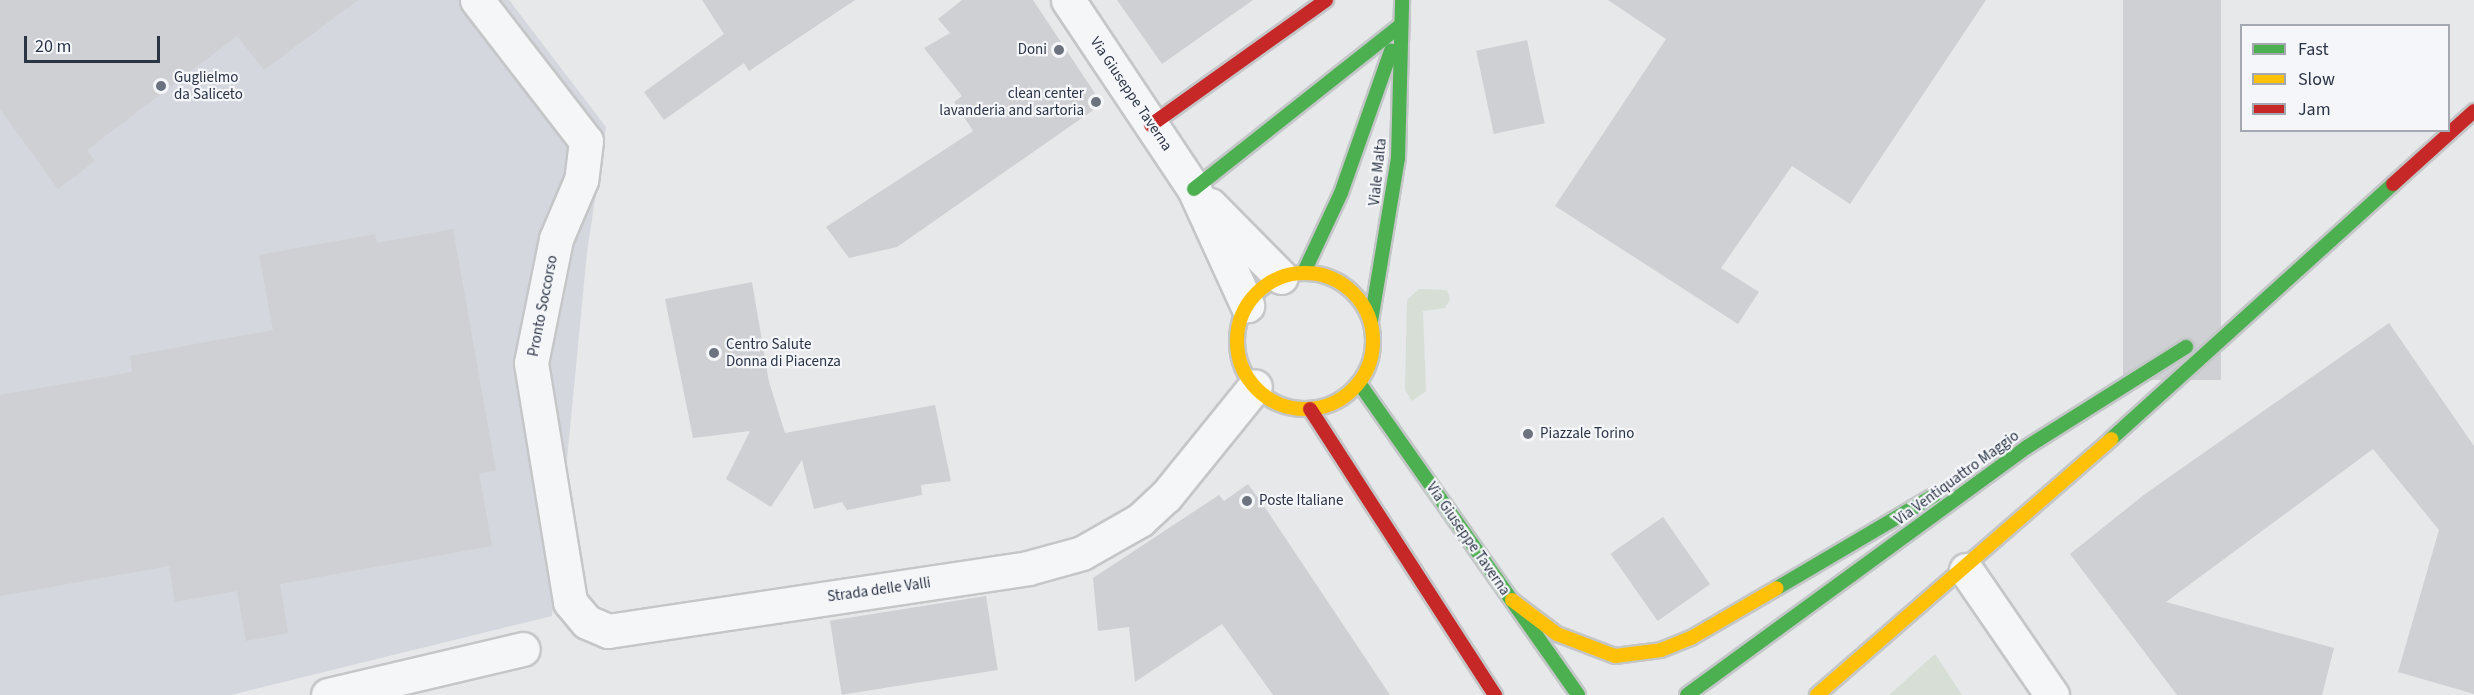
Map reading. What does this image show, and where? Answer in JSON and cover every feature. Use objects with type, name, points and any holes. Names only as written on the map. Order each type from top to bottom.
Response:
[{"type":"street","name":"Pronto Soccorso","points":[[477,0],[586,141],[581,180],[556,239],[531,363],[570,602],[587,622],[608,631]]},
{"type":"street","name":"Via Giuseppe Taverna","points":[[1068,0],[1194,189],[1247,305]]},
{"type":"street","points":[[1151,125],[1326,0]]},
{"type":"street","name":"Viale Malta","points":[[1371,321],[1398,158],[1402,0]]},
{"type":"street","points":[[1194,189],[1401,25]]},
{"type":"street","name":"Viale Malta","points":[[1292,275],[1341,193],[1401,25]]},
{"type":"street","name":"Via Ventiquattro Maggio","points":[[1817,695],[1966,570],[2256,303],[2474,111]]},
{"type":"street","name":"Via Giuseppe Taverna","points":[[1194,189],[1292,275]]},
{"type":"street","points":[[1292,275],[1345,286],[1371,321],[1370,364],[1359,383],[1345,396],[1310,409],[1271,399],[1255,386],[1238,347],[1247,305],[1292,275]]},
{"type":"street","name":"Via Ventiquattro Maggio","points":[[1687,695],[2027,447],[2256,303]]},
{"type":"street","name":"Via Giuseppe Taverna","points":[[1359,383],[1578,695]]},
{"type":"street","name":"Strada delle Valli","points":[[608,631],[1028,568],[1082,553],[1140,520],[1186,476],[1255,386]]},
{"type":"street","points":[[1310,409],[1495,695]]},
{"type":"street","points":[[1512,600],[1557,634],[1591,648],[1615,656],[1661,650],[1691,638],[1888,518],[2027,447]]},
{"type":"street","points":[[1966,570],[2052,695]]},
{"type":"street","points":[[328,695],[523,649]]},
{"type":"shaded area","points":[[0,0],[509,0],[606,127],[587,252],[552,616],[231,695],[0,695]]},
{"type":"shaded area","points":[[1419,289],[1447,290],[1450,299],[1445,308],[1423,311],[1426,391],[1412,401],[1405,390],[1407,300]]},
{"type":"shaded area","points":[[1935,654],[1962,695],[1889,695]]},
{"type":"building","points":[[0,0],[358,0],[264,70],[237,36],[87,150],[95,161],[58,189],[0,109]]},
{"type":"building","points":[[702,0],[855,0],[749,71],[744,63],[664,120],[644,92],[724,34]]},
{"type":"building","points":[[962,0],[1033,0],[1102,104],[897,247],[849,258],[826,227],[973,131],[954,102],[962,96],[924,48],[950,33],[938,19]]},
{"type":"building","points":[[1117,0],[1253,0],[1162,64]]},
{"type":"building","points":[[1608,0],[1986,0],[1850,204],[1792,166],[1721,268],[1759,292],[1738,324],[1555,206],[1666,39]]},
{"type":"building","points":[[2123,0],[2221,0],[2221,380],[2123,380]]},
{"type":"building","points":[[1527,40],[1545,123],[1494,134],[1476,51]]},
{"type":"building","points":[[453,229],[496,471],[479,473],[492,546],[280,584],[288,633],[246,641],[237,591],[175,602],[169,566],[0,596],[0,395],[132,372],[130,356],[273,330],[259,255],[375,234],[377,243]]},
{"type":"building","points":[[752,282],[769,382],[785,433],[935,405],[951,481],[921,485],[922,495],[847,510],[842,502],[814,509],[802,460],[771,507],[726,479],[750,431],[693,438],[665,299]]},
{"type":"building","points":[[2389,323],[2474,446],[2474,694],[2398,672],[2439,530],[2373,449],[2166,602],[2334,648],[2322,695],[2177,695],[2070,554],[2145,494]]},
{"type":"building","points":[[1248,484],[1390,695],[1273,695],[1222,624],[1135,682],[1129,627],[1098,631],[1093,578],[1219,495],[1224,501]]},
{"type":"building","points":[[1663,517],[1710,584],[1658,621],[1611,554]]},
{"type":"building","points":[[986,596],[998,670],[842,695],[830,621]]},
{"type":"traffic: fast","points":[[1371,321],[1398,158],[1402,0]]},
{"type":"traffic: fast","points":[[1194,189],[1401,25]]},
{"type":"traffic: fast","points":[[1304,272],[1341,193],[1391,51]]},
{"type":"traffic: fast","points":[[2111,439],[2393,184]]},
{"type":"traffic: fast","points":[[1687,695],[2027,447],[2186,347]]},
{"type":"traffic: fast","points":[[1359,383],[1578,695]]},
{"type":"traffic: fast","points":[[1777,588],[1935,495]]},
{"type":"traffic: slow","points":[[1305,273],[1331,279],[1353,293],[1367,315],[1373,341],[1367,367],[1353,389],[1331,403],[1305,409],[1279,403],[1257,389],[1243,367],[1237,341],[1243,315],[1257,293],[1279,279],[1305,273]]},
{"type":"traffic: slow","points":[[1817,695],[2111,439]]},
{"type":"traffic: slow","points":[[1512,600],[1557,634],[1615,656],[1661,650],[1691,638],[1777,588]]},
{"type":"traffic: jam","points":[[1151,125],[1326,0]]},
{"type":"traffic: jam","points":[[2393,184],[2474,111]]},
{"type":"traffic: jam","points":[[1310,409],[1495,695]]},
{"type":"place","name":"Doni","points":[[1059,50]]},
{"type":"place","name":"Guglielmo da Saliceto","points":[[161,86]]},
{"type":"place","name":"clean center lavanderia and sartoria","points":[[1096,102]]},
{"type":"place","name":"Centro Salute Donna di Piacenza","points":[[714,353]]},
{"type":"place","name":"Piazzale Torino","points":[[1528,434]]},
{"type":"place","name":"Poste Italiane","points":[[1247,501]]}]
